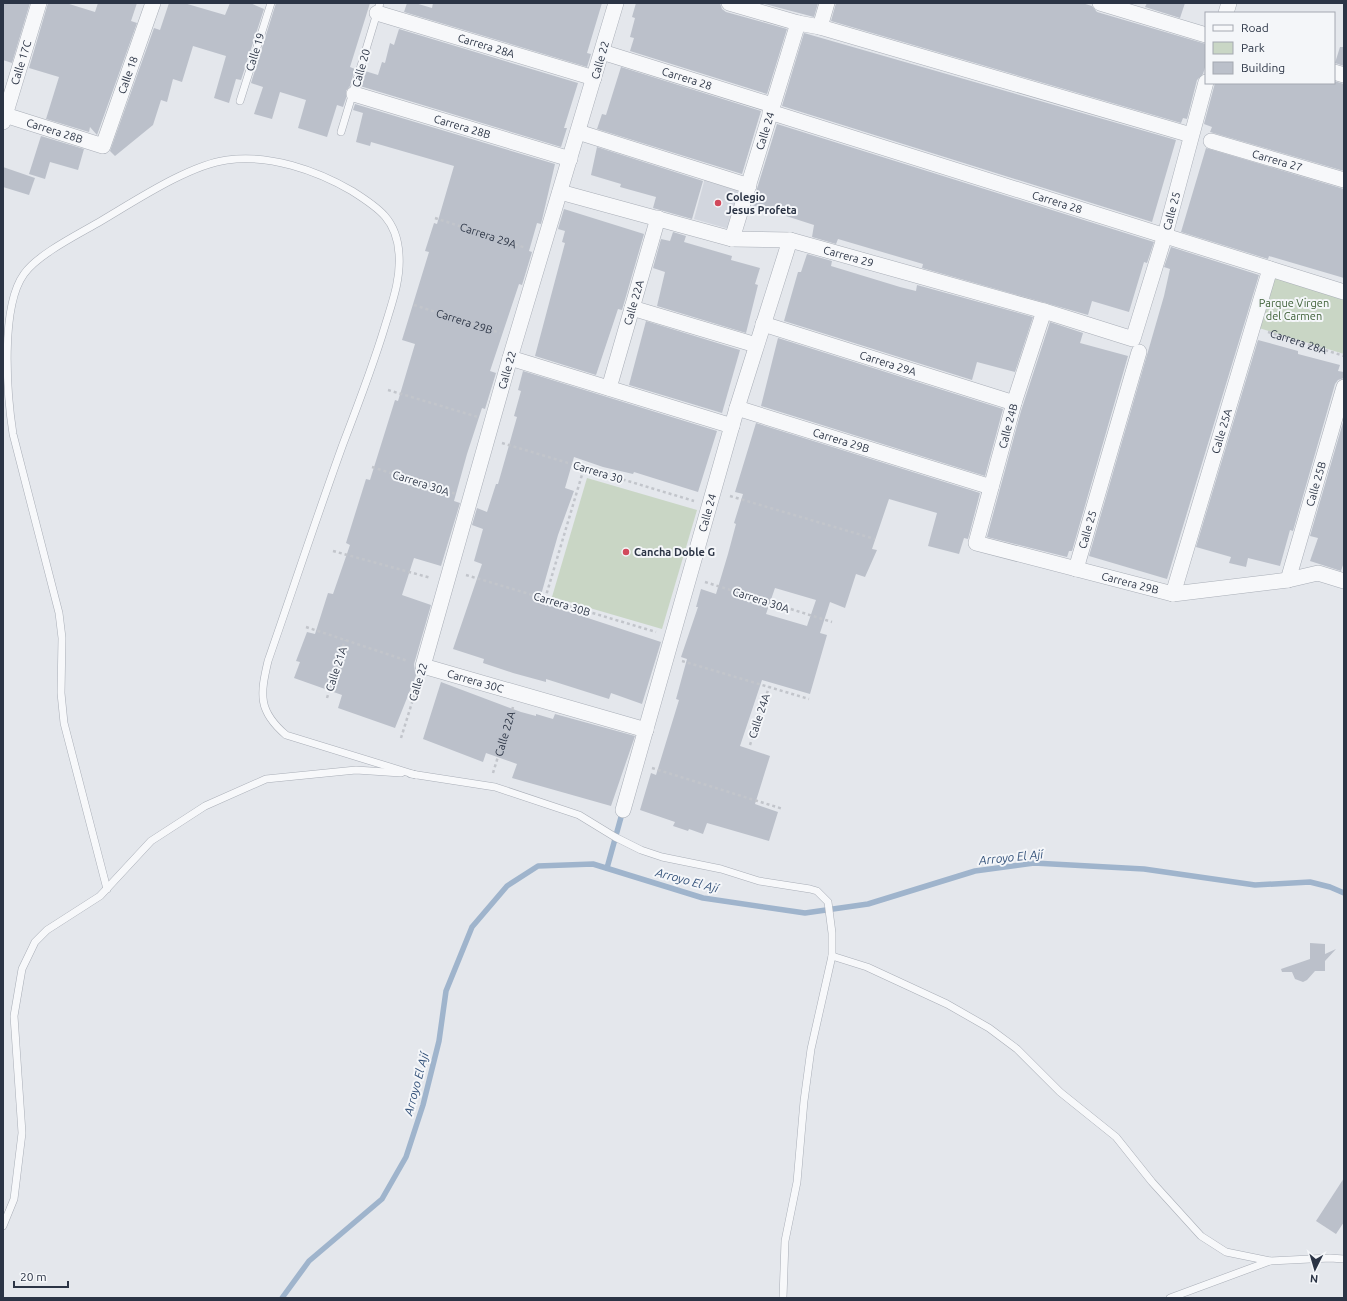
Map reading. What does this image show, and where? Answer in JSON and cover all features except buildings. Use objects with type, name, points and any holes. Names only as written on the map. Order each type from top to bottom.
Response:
[{"type":"street","name":"Calle 17C","points":[[4,119],[39,3]]},
{"type":"street","name":"Calle 18","points":[[103,146],[153,3]]},
{"type":"street","name":"Calle 22","points":[[423,666],[510,358],[616,3]]},
{"type":"street","points":[[729,3],[798,23],[820,27],[1191,135]]},
{"type":"street","points":[[820,27],[827,3]]},
{"type":"street","points":[[1100,3],[1205,35]]},
{"type":"street","name":"Carrera 28A","points":[[379,8],[594,78]]},
{"type":"street","name":"Calle 24","points":[[732,239],[798,23]]},
{"type":"street","name":"Carrera 28","points":[[602,52],[771,108],[1344,292]]},
{"type":"street","name":"Calle 25","points":[[1076,570],[1205,84]]},
{"type":"street","name":"Carrera 28B","points":[[354,94],[570,158]]},
{"type":"street","name":"Carrera 28B","points":[[4,119],[103,146]]},
{"type":"street","points":[[578,132],[749,186]]},
{"type":"street","name":"Carrera 27","points":[[1211,141],[1344,180]]},
{"type":"street","name":"Carrera 29","points":[[560,192],[732,239],[790,240],[1044,311],[1136,345]]},
{"type":"street","name":"Calle 22A","points":[[609,388],[658,218]]},
{"type":"street","name":"Calle 24","points":[[623,810],[737,408],[790,240]]},
{"type":"street","name":"Calle 25A","points":[[1173,594],[1270,269]]},
{"type":"street","points":[[632,308],[756,345]]},
{"type":"street","name":"Calle 24B","points":[[976,543],[1014,404],[1044,311]]},
{"type":"street","name":"Carrera 29A","points":[[763,324],[1014,404]]},
{"type":"street","points":[[510,358],[732,426]]},
{"type":"street","name":"Calle 25B","points":[[1288,580],[1344,387]]},
{"type":"street","name":"Carrera 29B","points":[[737,408],[992,487]]},
{"type":"street","name":"Carrera 29B","points":[[976,543],[1173,594],[1288,580]]},
{"type":"street","points":[[1288,580],[1318,573],[1344,582]]},
{"type":"street","name":"Carrera 30C","points":[[423,666],[646,730]]},
{"type":"lane","name":"Calle 19","points":[[240,101],[270,3]]},
{"type":"lane","name":"Calle 20","points":[[341,132],[354,94],[379,8]]},
{"type":"lane","points":[[107,889],[64,723],[61,693],[62,638],[60,613],[13,434],[10,411],[8,334],[16,292],[24,274],[49,252],[156,189],[212,164],[228,160],[246,159],[278,162],[300,168],[343,186],[377,206],[388,218],[396,235],[399,254],[398,276],[394,297],[379,347],[324,496],[268,661],[264,679],[263,700],[267,715],[274,725],[286,735],[416,774]]},
{"type":"lane","points":[[3,1226],[14,1199],[22,1133],[14,1016],[22,969],[35,942],[46,930],[100,896],[151,841],[205,806],[266,779],[356,770],[416,774],[495,787],[518,794],[579,815],[641,850],[662,857],[721,869],[759,880],[817,891],[828,902],[832,933],[832,956],[812,1049],[805,1094],[797,1182],[786,1241],[783,1270],[783,1298]]},
{"type":"lane","points":[[832,956],[867,967],[934,998],[989,1028],[1017,1049],[1060,1092],[1116,1136],[1152,1182],[1201,1236],[1226,1252],[1270,1261],[1330,1258],[1344,1259]]},
{"type":"lane","points":[[1170,1298],[1270,1261]]},
{"type":"path","name":"Carrera 29A","points":[[435,218],[542,253]]},
{"type":"path","name":"Carrera 29B","points":[[414,305],[516,338]]},
{"type":"path","name":"Carrera 28A","points":[[1253,327],[1344,356]]},
{"type":"path","points":[[388,390],[492,421]]},
{"type":"path","name":"Carrera 30","points":[[487,438],[584,468],[875,539]]},
{"type":"path","name":"Carrera 30A","points":[[372,467],[470,498]]},
{"type":"path","points":[[545,599],[584,468]]},
{"type":"path","name":"Carrera 30B","points":[[333,551],[545,599],[672,637]]},
{"type":"path","name":"Carrera 30A","points":[[690,577],[832,622]]},
{"type":"path","points":[[306,627],[423,666]]},
{"type":"path","name":"Calle 21A","points":[[327,698],[345,640]]},
{"type":"path","points":[[667,656],[810,699]]},
{"type":"path","name":"Calle 22","points":[[401,738],[423,666]]},
{"type":"path","name":"Calle 24A","points":[[750,745],[769,687]]},
{"type":"path","name":"Calle 22A","points":[[493,774],[517,693]]},
{"type":"path","points":[[637,763],[783,809]]},
{"type":"shaded area","name":"Colegio Jesus Profeta","points":[[705,178],[742,188],[729,229],[694,219]]},
{"type":"green space","name":"Parque Virgen del Carmen","points":[[1275,274],[1344,296],[1344,354],[1259,328]]},
{"type":"green space","points":[[587,478],[697,510],[662,629],[552,597]]},
{"type":"waterway","points":[[607,868],[623,810]]},
{"type":"waterway","name":"Arroyo El Ají","points":[[282,1298],[309,1261],[382,1199],[406,1157],[423,1105],[439,1041],[446,991],[472,927],[507,886],[538,866],[593,864],[703,898],[805,913],[868,904],[975,871],[1034,863],[1144,869],[1255,885],[1310,882],[1330,887],[1344,893]]},
{"type":"place","name":"Colegio Jesus Profeta","points":[[718,203]]},
{"type":"place","name":"Cancha Doble G","points":[[626,552]]}]
